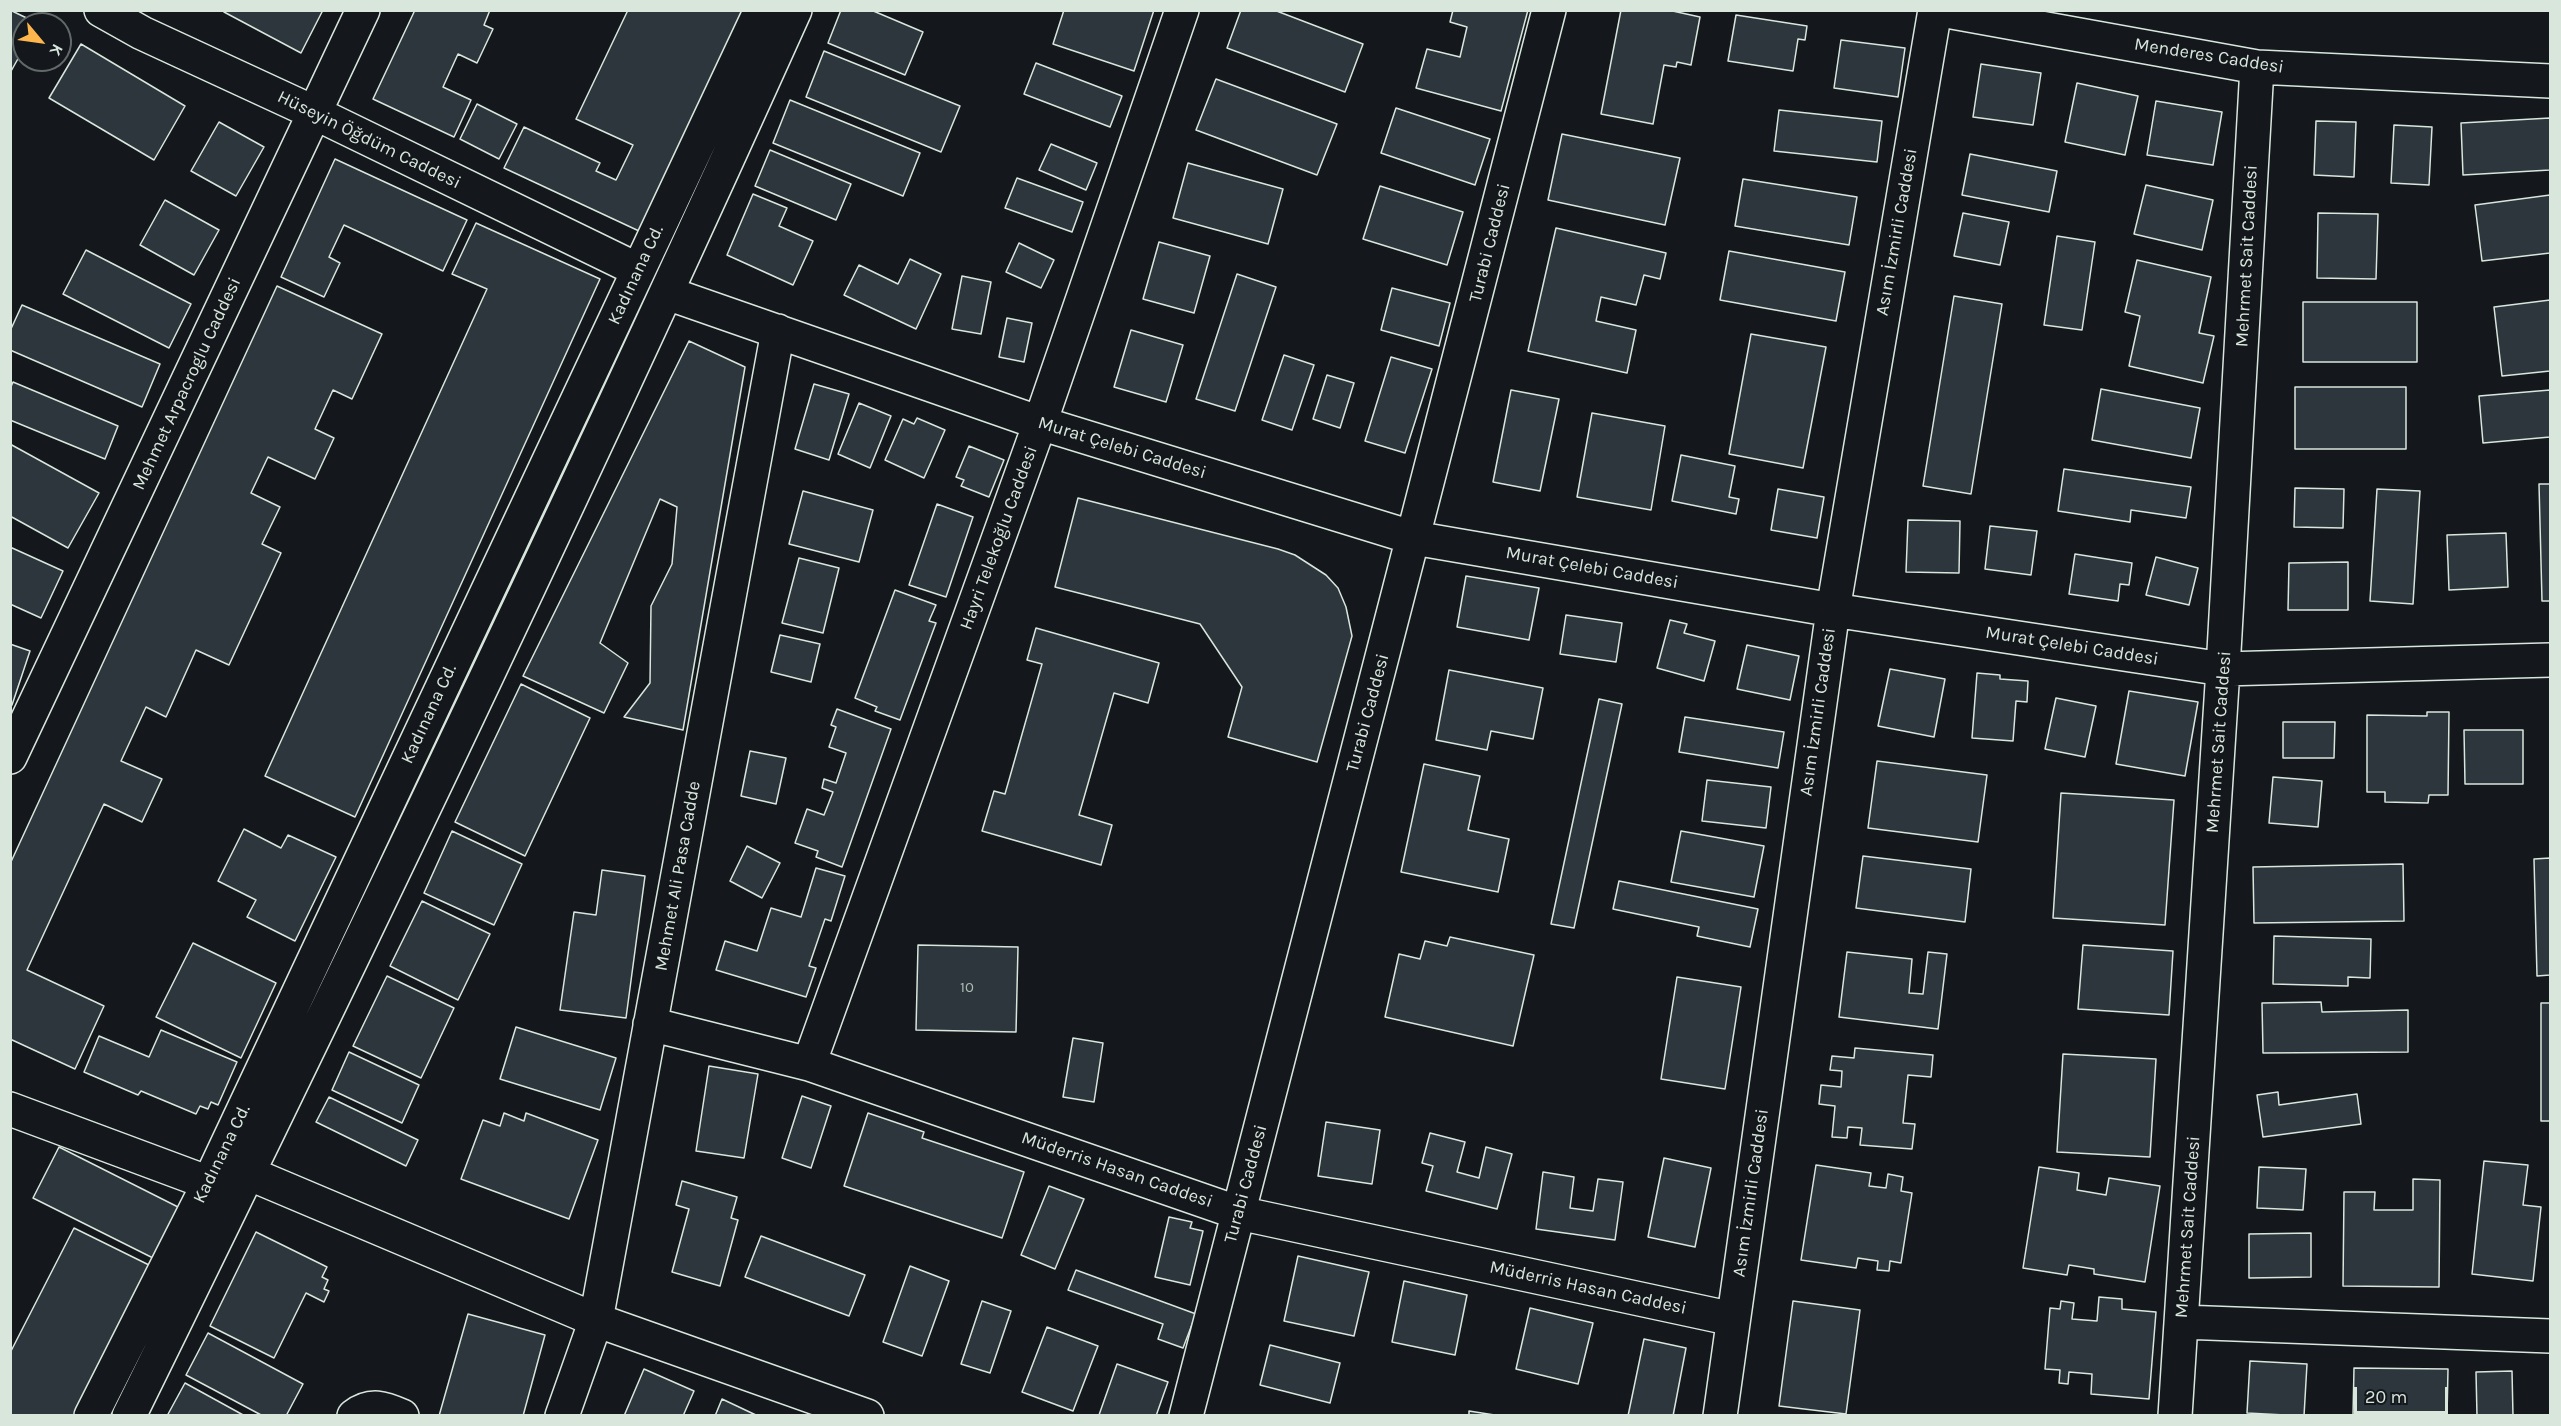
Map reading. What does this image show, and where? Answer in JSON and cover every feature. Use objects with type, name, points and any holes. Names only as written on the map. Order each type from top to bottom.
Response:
[{"type":"street","name":"Hüseyin Öğdüm Caddesi","points":[[101,10],[142,33],[315,113],[638,270]]},
{"type":"street","name":"Mehmet Arpacroglu Caddesi","points":[[10,757],[363,10]]},
{"type":"street","name":"Kadınana Cd.","points":[[91,1416],[209,1182],[761,10]]},
{"type":"street","name":"Kadınana Cd.","points":[[129,1416],[248,1173],[668,293],[795,10]]},
{"type":"street","name":"Hayri Telekoğlu Caddesi","points":[[809,1064],[1040,423],[1182,10]]},
{"type":"street","name":"Turabi Caddesi","points":[[1186,1416],[1550,10]]},
{"type":"street","name":"Asım İzmirli Caddesi","points":[[1720,1416],[1833,610],[1935,10]]},
{"type":"street","name":"Menderes Caddesi","points":[[1941,10],[2257,68],[2550,81]]},
{"type":"street","name":"Mehrmet Sait Caddesi","points":[[2175,1416],[2223,669],[2257,68]]},
{"type":"street","name":"Murat Çelebi Caddesi","points":[[668,293],[1040,423],[1414,538],[1833,610],[2223,669],[2550,660]]},
{"type":"street","name":"Mehmet Ali Pasa Cadde","points":[[562,1416],[596,1320],[778,331]]},
{"type":"street","name":"Müderris Hasan Caddesi","points":[[650,1024],[809,1064],[1239,1213],[1733,1318]]},
{"type":"street","points":[[10,1109],[209,1182]]},
{"type":"street","points":[[248,1173],[596,1320],[867,1416]]},
{"type":"street","points":[[2182,1322],[2550,1336]]},
{"type":"street","points":[[354,1416],[362,1410],[379,1407],[402,1416]]},
{"type":"building","points":[[10,10],[14,12],[12,12],[12,69],[10,73]]},
{"type":"building","points":[[224,10],[323,10],[301,53]]},
{"type":"building","points":[[415,10],[490,10],[484,25],[493,29],[477,63],[458,54],[443,87],[471,100],[454,137],[373,99]]},
{"type":"building","points":[[628,10],[743,10],[639,231],[504,168],[524,127],[600,163],[596,171],[616,180],[633,145],[576,119]]},
{"type":"building","points":[[841,10],[871,10],[923,32],[905,75],[828,43]]},
{"type":"building","points":[[1064,10],[1154,10],[1134,71],[1053,44]]},
{"type":"building","points":[[1241,10],[1274,10],[1363,44],[1345,92],[1227,48]]},
{"type":"building","points":[[1453,10],[1528,10],[1501,111],[1416,88],[1427,49],[1460,57],[1467,27],[1450,22]]},
{"type":"building","points":[[1621,10],[1668,10],[1700,17],[1691,65],[1677,62],[1676,67],[1664,65],[1653,124],[1601,114]]},
{"type":"building","points":[[1736,15],[1807,26],[1805,40],[1798,39],[1793,71],[1728,61]]},
{"type":"building","points":[[1841,40],[1905,48],[1898,97],[1834,88]]},
{"type":"building","points":[[81,44],[185,106],[154,160],[49,98],[64,72],[72,72],[72,59]]},
{"type":"building","points":[[824,51],[960,106],[941,152],[806,97]]},
{"type":"building","points":[[1036,63],[1122,96],[1110,127],[1024,94]]},
{"type":"building","points":[[1981,64],[2041,73],[2033,125],[1973,117]]},
{"type":"building","points":[[1216,79],[1337,124],[1317,175],[1196,130]]},
{"type":"building","points":[[2077,83],[2138,96],[2125,155],[2065,142]]},
{"type":"building","points":[[790,100],[920,153],[903,196],[773,143]]},
{"type":"building","points":[[2156,101],[2222,112],[2213,165],[2147,155]]},
{"type":"building","points":[[477,104],[517,124],[499,159],[460,139]]},
{"type":"building","points":[[1396,108],[1490,139],[1475,185],[1381,153]]},
{"type":"building","points":[[1779,110],[1882,121],[1877,162],[1774,151]]},
{"type":"building","points":[[2550,118],[2550,170],[2463,175],[2461,123]]},
{"type":"building","points":[[2316,121],[2356,122],[2354,177],[2314,175]]},
{"type":"building","points":[[219,122],[264,147],[236,196],[191,171]]},
{"type":"building","points":[[2394,125],[2432,127],[2429,185],[2391,183]]},
{"type":"building","points":[[1562,134],[1680,158],[1665,225],[1548,200]]},
{"type":"building","points":[[1051,144],[1097,163],[1086,190],[1039,170]]},
{"type":"building","points":[[770,150],[851,184],[836,220],[755,186]]},
{"type":"building","points":[[1970,154],[2057,171],[2049,212],[1962,195]]},
{"type":"building","points":[[335,159],[467,220],[443,271],[344,225],[329,257],[340,263],[324,297],[281,277]]},
{"type":"building","points":[[1188,163],[1283,189],[1268,244],[1173,218]]},
{"type":"building","points":[[1017,178],[1083,202],[1072,232],[1005,208]]},
{"type":"building","points":[[1743,179],[1857,197],[1849,245],[1735,226]]},
{"type":"building","points":[[2146,185],[2213,200],[2202,250],[2134,234]]},
{"type":"building","points":[[1380,186],[1463,212],[1447,265],[1363,239]]},
{"type":"building","points":[[753,194],[787,208],[779,226],[813,241],[793,285],[727,255]]},
{"type":"building","points":[[2550,195],[2550,253],[2482,261],[2475,205]]},
{"type":"building","points":[[165,200],[219,230],[194,275],[140,245]]},
{"type":"building","points":[[1963,213],[2009,222],[2000,265],[1954,256]]},
{"type":"building","points":[[2318,213],[2378,214],[2376,279],[2317,278]]},
{"type":"building","points":[[476,223],[600,279],[355,817],[265,776],[487,289],[452,274]]},
{"type":"building","points":[[1556,228],[1666,253],[1660,279],[1644,275],[1636,305],[1601,297],[1596,321],[1636,330],[1627,373],[1528,351]]},
{"type":"building","points":[[2057,236],[2095,242],[2082,330],[2044,325]]},
{"type":"building","points":[[1159,242],[1210,256],[1194,313],[1143,299]]},
{"type":"building","points":[[1019,243],[1054,260],[1041,288],[1006,272]]},
{"type":"building","points":[[86,250],[191,304],[169,348],[63,294]]},
{"type":"building","points":[[1729,251],[1845,272],[1836,321],[1720,300]]},
{"type":"building","points":[[910,259],[941,274],[916,329],[844,295],[859,265],[898,284]]},
{"type":"building","points":[[2137,260],[2211,277],[2199,333],[2214,336],[2203,383],[2129,366],[2140,316],[2125,312]]},
{"type":"building","points":[[1237,274],[1276,287],[1235,411],[1196,399]]},
{"type":"building","points":[[962,276],[991,282],[981,334],[952,329]]},
{"type":"building","points":[[277,286],[382,334],[352,399],[333,390],[315,429],[334,438],[315,479],[268,457],[251,493],[280,507],[262,544],[281,553],[229,665],[196,650],[166,717],[146,707],[121,761],[162,779],[142,822],[104,804],[27,970],[104,1006],[75,1069],[10,1039],[10,864]]},
{"type":"building","points":[[1392,288],[1450,303],[1439,346],[1381,330]]},
{"type":"building","points":[[1954,296],[2002,304],[1971,494],[1923,486]]},
{"type":"building","points":[[2550,300],[2550,371],[2502,376],[2494,307]]},
{"type":"building","points":[[2303,302],[2417,302],[2417,362],[2303,362]]},
{"type":"building","points":[[22,305],[160,364],[142,407],[10,350],[10,331]]},
{"type":"building","points":[[1007,318],[1032,323],[1024,362],[999,357]]},
{"type":"building","points":[[1131,330],[1183,345],[1166,402],[1114,387]]},
{"type":"building","points":[[1751,334],[1826,347],[1803,468],[1729,454]]},
{"type":"building","points":[[689,341],[745,367],[683,730],[624,717],[650,683],[651,606],[672,564],[677,507],[660,499],[600,643],[628,663],[604,713],[523,676]]},
{"type":"building","points":[[1284,355],[1314,365],[1292,430],[1262,420]]},
{"type":"building","points":[[1391,357],[1432,369],[1405,453],[1365,441]]},
{"type":"building","points":[[1327,375],[1354,383],[1340,428],[1313,419]]},
{"type":"building","points":[[13,382],[118,426],[105,459],[10,420],[10,389]]},
{"type":"building","points":[[814,384],[849,394],[829,460],[795,449]]},
{"type":"building","points":[[2295,387],[2406,387],[2406,449],[2295,449]]},
{"type":"building","points":[[2101,389],[2200,408],[2191,458],[2092,440]]},
{"type":"building","points":[[1511,390],[1559,399],[1540,491],[1493,482]]},
{"type":"building","points":[[2550,390],[2550,437],[2483,443],[2479,396]]},
{"type":"building","points":[[859,403],[891,416],[870,468],[838,454]]},
{"type":"building","points":[[1592,413],[1665,426],[1651,510],[1577,497]]},
{"type":"building","points":[[917,418],[945,430],[924,478],[885,460],[903,419],[914,424]]},
{"type":"building","points":[[10,444],[99,493],[68,548],[10,516]]},
{"type":"building","points":[[969,446],[1004,460],[989,497],[961,486],[964,480],[956,477]]},
{"type":"building","points":[[1681,455],[1735,466],[1729,497],[1739,499],[1736,514],[1672,501]]},
{"type":"building","points":[[2064,469],[2191,487],[2186,518],[2131,510],[2130,522],[2058,511]]},
{"type":"building","points":[[2539,484],[2550,484],[2550,601],[2542,601]]},
{"type":"building","points":[[2295,488],[2344,489],[2343,528],[2294,527]]},
{"type":"building","points":[[1778,489],[1824,497],[1817,538],[1771,530]]},
{"type":"building","points":[[2377,489],[2420,491],[2413,604],[2370,601]]},
{"type":"building","points":[[803,491],[873,510],[859,562],[789,544]]},
{"type":"building","points":[[1078,498],[1278,549],[1295,555],[1326,575],[1338,588],[1346,607],[1352,636],[1317,762],[1228,737],[1242,687],[1200,624],[1055,587]]},
{"type":"building","points":[[937,504],[973,517],[946,597],[909,585]]},
{"type":"building","points":[[1908,520],[1960,521],[1959,573],[1906,572]]},
{"type":"building","points":[[1990,526],[2037,531],[2031,575],[1985,569]]},
{"type":"building","points":[[2506,533],[2508,587],[2449,590],[2447,535]]},
{"type":"building","points":[[10,547],[63,571],[41,618],[10,604]]},
{"type":"building","points":[[2075,554],[2132,563],[2129,585],[2120,584],[2118,601],[2069,594]]},
{"type":"building","points":[[2156,557],[2198,568],[2189,605],[2146,595]]},
{"type":"building","points":[[799,558],[839,568],[823,633],[782,623]]},
{"type":"building","points":[[2348,562],[2348,610],[2288,610],[2289,563]]},
{"type":"building","points":[[1466,576],[1539,588],[1529,640],[1457,627]]},
{"type":"building","points":[[895,590],[936,605],[929,621],[936,623],[900,720],[875,711],[877,707],[855,698]]},
{"type":"building","points":[[1566,615],[1622,623],[1616,662],[1560,654]]},
{"type":"building","points":[[1670,620],[1687,624],[1684,633],[1715,641],[1704,681],[1657,668]]},
{"type":"building","points":[[1036,628],[1159,663],[1148,703],[1114,693],[1079,815],[1112,825],[1101,865],[982,831],[994,791],[1005,794],[1042,664],[1027,660]]},
{"type":"building","points":[[780,635],[820,644],[811,682],[771,672]]},
{"type":"building","points":[[10,644],[30,651],[12,705],[10,704]]},
{"type":"building","points":[[1747,645],[1799,656],[1790,700],[1737,689]]},
{"type":"building","points":[[1890,669],[1945,679],[1934,737],[1878,726]]},
{"type":"building","points":[[1449,670],[1543,688],[1533,739],[1491,731],[1487,750],[1436,740]]},
{"type":"building","points":[[1977,673],[2000,675],[2000,679],[2028,681],[2027,702],[2016,701],[2013,741],[1972,738]]},
{"type":"building","points":[[521,684],[590,718],[525,856],[455,822]]},
{"type":"building","points":[[2129,691],[2198,702],[2185,776],[2116,764]]},
{"type":"building","points":[[2056,698],[2096,706],[2085,757],[2045,749]]},
{"type":"building","points":[[1599,699],[1622,704],[1574,928],[1551,924]]},
{"type":"building","points":[[837,709],[891,729],[842,867],[816,857],[818,851],[795,843],[807,809],[824,815],[833,792],[822,788],[824,779],[836,783],[846,753],[829,747],[836,727],[831,725]]},
{"type":"building","points":[[2427,712],[2449,712],[2448,795],[2429,795],[2428,803],[2385,802],[2385,792],[2367,792],[2367,715],[2427,716]]},
{"type":"building","points":[[1685,717],[1784,732],[1778,768],[1679,752]]},
{"type":"building","points":[[2283,722],[2335,722],[2334,758],[2283,758]]},
{"type":"building","points":[[2464,730],[2523,730],[2523,784],[2465,784]]},
{"type":"building","points":[[750,751],[786,758],[776,804],[741,796]]},
{"type":"building","points":[[1877,761],[1987,775],[1978,842],[1868,828]]},
{"type":"building","points":[[1424,764],[1480,776],[1468,830],[1509,839],[1498,892],[1401,872]]},
{"type":"building","points":[[2273,777],[2322,781],[2318,827],[2269,823]]},
{"type":"building","points":[[1707,780],[1771,787],[1766,828],[1702,821]]},
{"type":"building","points":[[2061,793],[2174,800],[2165,925],[2053,918]]},
{"type":"building","points":[[244,829],[281,848],[288,835],[336,857],[295,941],[247,917],[256,900],[218,881]]},
{"type":"building","points":[[452,831],[522,864],[494,925],[424,893]]},
{"type":"building","points":[[1681,831],[1764,846],[1754,897],[1671,882]]},
{"type":"building","points":[[747,846],[780,863],[762,898],[730,881]]},
{"type":"building","points":[[1863,856],[1971,869],[1965,922],[1856,908]]},
{"type":"building","points":[[2550,858],[2550,975],[2537,976],[2534,859]]},
{"type":"building","points":[[2403,864],[2404,921],[2254,923],[2253,867]]},
{"type":"building","points":[[816,868],[845,876],[831,921],[825,919],[809,966],[816,968],[806,997],[716,970],[725,941],[757,951],[771,908],[801,917]]},
{"type":"building","points":[[602,870],[645,876],[626,1018],[560,1010],[574,912],[596,915]]},
{"type":"building","points":[[1619,881],[1758,909],[1750,947],[1697,936],[1699,927],[1613,909]]},
{"type":"building","points":[[422,901],[490,934],[458,1000],[390,966]]},
{"type":"building","points":[[2274,936],[2371,939],[2370,978],[2348,977],[2348,986],[2273,984]]},
{"type":"building","points":[[1450,937],[1534,955],[1513,1046],[1385,1017],[1399,954],[1420,959],[1425,941],[1447,946]]},
{"type":"building","points":[[193,943],[276,983],[241,1058],[156,1017]]},
{"type":"building","points":[[918,945],[1018,947],[1016,1032],[916,1030]]},
{"type":"building","points":[[2083,945],[2173,951],[2169,1015],[2078,1009]]},
{"type":"building","points":[[1847,952],[1912,959],[1909,993],[1923,994],[1928,952],[1947,954],[1938,1029],[1839,1017]]},
{"type":"building","points":[[387,976],[454,1008],[421,1078],[353,1046]]},
{"type":"building","points":[[1677,977],[1741,987],[1725,1089],[1661,1079]]},
{"type":"building","points":[[2321,1002],[2322,1012],[2408,1010],[2408,1052],[2263,1053],[2262,1003]]},
{"type":"building","points":[[2541,1003],[2550,1003],[2550,1121],[2541,1121]]},
{"type":"building","points":[[516,1027],[616,1058],[600,1110],[500,1079]]},
{"type":"building","points":[[161,1030],[237,1062],[218,1105],[211,1102],[208,1109],[200,1106],[196,1114],[141,1091],[138,1095],[84,1072],[99,1036],[149,1057]]},
{"type":"building","points":[[1073,1038],[1103,1043],[1094,1102],[1063,1097]]},
{"type":"building","points":[[1855,1048],[1933,1055],[1931,1077],[1908,1075],[1903,1123],[1915,1124],[1912,1149],[1860,1145],[1862,1128],[1848,1127],[1847,1138],[1832,1137],[1835,1106],[1819,1104],[1821,1085],[1841,1087],[1842,1071],[1830,1070],[1832,1056],[1854,1058]]},
{"type":"building","points":[[349,1052],[419,1085],[402,1123],[332,1090]]},
{"type":"building","points":[[2063,1054],[2156,1059],[2150,1157],[2057,1152]]},
{"type":"building","points":[[709,1066],[758,1074],[744,1158],[696,1151]]},
{"type":"building","points":[[2278,1092],[2279,1105],[2357,1094],[2361,1124],[2263,1137],[2257,1095]]},
{"type":"building","points":[[802,1096],[831,1106],[811,1168],[782,1158]]},
{"type":"building","points":[[329,1097],[418,1140],[406,1166],[316,1122]]},
{"type":"building","points":[[504,1113],[524,1121],[526,1113],[598,1140],[569,1219],[461,1179],[483,1120],[500,1126]]},
{"type":"building","points":[[868,1113],[924,1132],[922,1138],[1024,1172],[1002,1238],[844,1186]]},
{"type":"building","points":[[1326,1122],[1380,1130],[1372,1184],[1318,1176]]},
{"type":"building","points":[[1430,1133],[1465,1142],[1457,1172],[1479,1178],[1486,1147],[1512,1154],[1497,1209],[1426,1191],[1433,1166],[1422,1163]]},
{"type":"building","points":[[59,1147],[180,1208],[155,1259],[33,1198]]},
{"type":"building","points":[[1664,1158],[1711,1168],[1695,1247],[1648,1237]]},
{"type":"building","points":[[2484,1161],[2528,1165],[2523,1205],[2541,1207],[2533,1281],[2472,1274]]},
{"type":"building","points":[[1816,1165],[1871,1173],[1869,1186],[1886,1188],[1888,1174],[1903,1177],[1901,1191],[1912,1193],[1901,1263],[1890,1261],[1889,1271],[1877,1270],[1878,1261],[1858,1258],[1856,1268],[1801,1260]]},
{"type":"building","points":[[2039,1167],[2079,1173],[2077,1190],[2106,1195],[2109,1178],[2160,1186],[2145,1282],[2094,1274],[2094,1269],[2069,1265],[2067,1275],[2023,1268]]},
{"type":"building","points":[[2259,1167],[2306,1169],[2303,1210],[2257,1208]]},
{"type":"building","points":[[1543,1172],[1574,1177],[1570,1208],[1593,1211],[1598,1179],[1623,1182],[1615,1240],[1536,1229]]},
{"type":"building","points":[[2413,1179],[2440,1180],[2439,1287],[2343,1286],[2344,1192],[2375,1192],[2374,1210],[2413,1210]]},
{"type":"building","points":[[682,1181],[737,1197],[731,1218],[738,1220],[720,1286],[672,1272],[689,1209],[676,1205]]},
{"type":"building","points":[[1049,1186],[1084,1199],[1055,1269],[1021,1255]]},
{"type":"building","points":[[1169,1217],[1192,1222],[1190,1228],[1203,1231],[1190,1285],[1155,1277]]},
{"type":"building","points":[[74,1228],[151,1266],[76,1416],[10,1416],[10,1353]]},
{"type":"building","points":[[256,1232],[327,1267],[322,1277],[328,1280],[324,1289],[329,1291],[324,1302],[306,1293],[274,1358],[210,1326]]},
{"type":"building","points":[[2311,1233],[2311,1277],[2249,1278],[2249,1234]]},
{"type":"building","points":[[761,1236],[865,1275],[849,1316],[745,1277]]},
{"type":"building","points":[[1298,1256],[1369,1272],[1354,1336],[1284,1321]]},
{"type":"building","points":[[910,1266],[949,1281],[922,1356],[883,1342]]},
{"type":"building","points":[[1076,1270],[1196,1314],[1183,1348],[1158,1339],[1163,1324],[1068,1290]]},
{"type":"building","points":[[1404,1281],[1467,1295],[1455,1355],[1392,1342]]},
{"type":"building","points":[[2099,1297],[2122,1299],[2122,1309],[2156,1312],[2149,1399],[2091,1394],[2092,1374],[2069,1372],[2068,1384],[2059,1383],[2060,1370],[2045,1369],[2050,1308],[2060,1309],[2061,1301],[2074,1303],[2072,1319],[2097,1321]]},
{"type":"building","points":[[982,1301],[1011,1311],[990,1373],[961,1364]]},
{"type":"building","points":[[1793,1301],[1860,1310],[1846,1414],[1779,1406]]},
{"type":"building","points":[[1530,1308],[1593,1323],[1578,1384],[1516,1369]]},
{"type":"building","points":[[468,1314],[545,1335],[523,1416],[439,1416]]},
{"type":"building","points":[[1047,1327],[1098,1346],[1073,1411],[1022,1392]]},
{"type":"building","points":[[208,1333],[303,1384],[286,1416],[263,1416],[186,1375]]},
{"type":"building","points":[[1644,1339],[1686,1348],[1673,1416],[1628,1416]]},
{"type":"building","points":[[1270,1345],[1340,1363],[1330,1403],[1260,1385]]},
{"type":"building","points":[[2250,1361],[2307,1364],[2304,1416],[2247,1413]]},
{"type":"building","points":[[1117,1364],[1168,1382],[1156,1416],[1099,1415]]},
{"type":"building","points":[[2354,1368],[2448,1369],[2447,1416],[2353,1416]]},
{"type":"building","points":[[644,1369],[694,1391],[683,1416],[624,1416]]},
{"type":"building","points":[[2512,1371],[2513,1416],[2477,1416],[2476,1372]]},
{"type":"building","points":[[185,1383],[245,1416],[167,1416]]},
{"type":"building","points":[[722,1399],[758,1416],[715,1416]]},
{"type":"building","points":[[1469,1411],[1501,1416],[1469,1416]]}]
